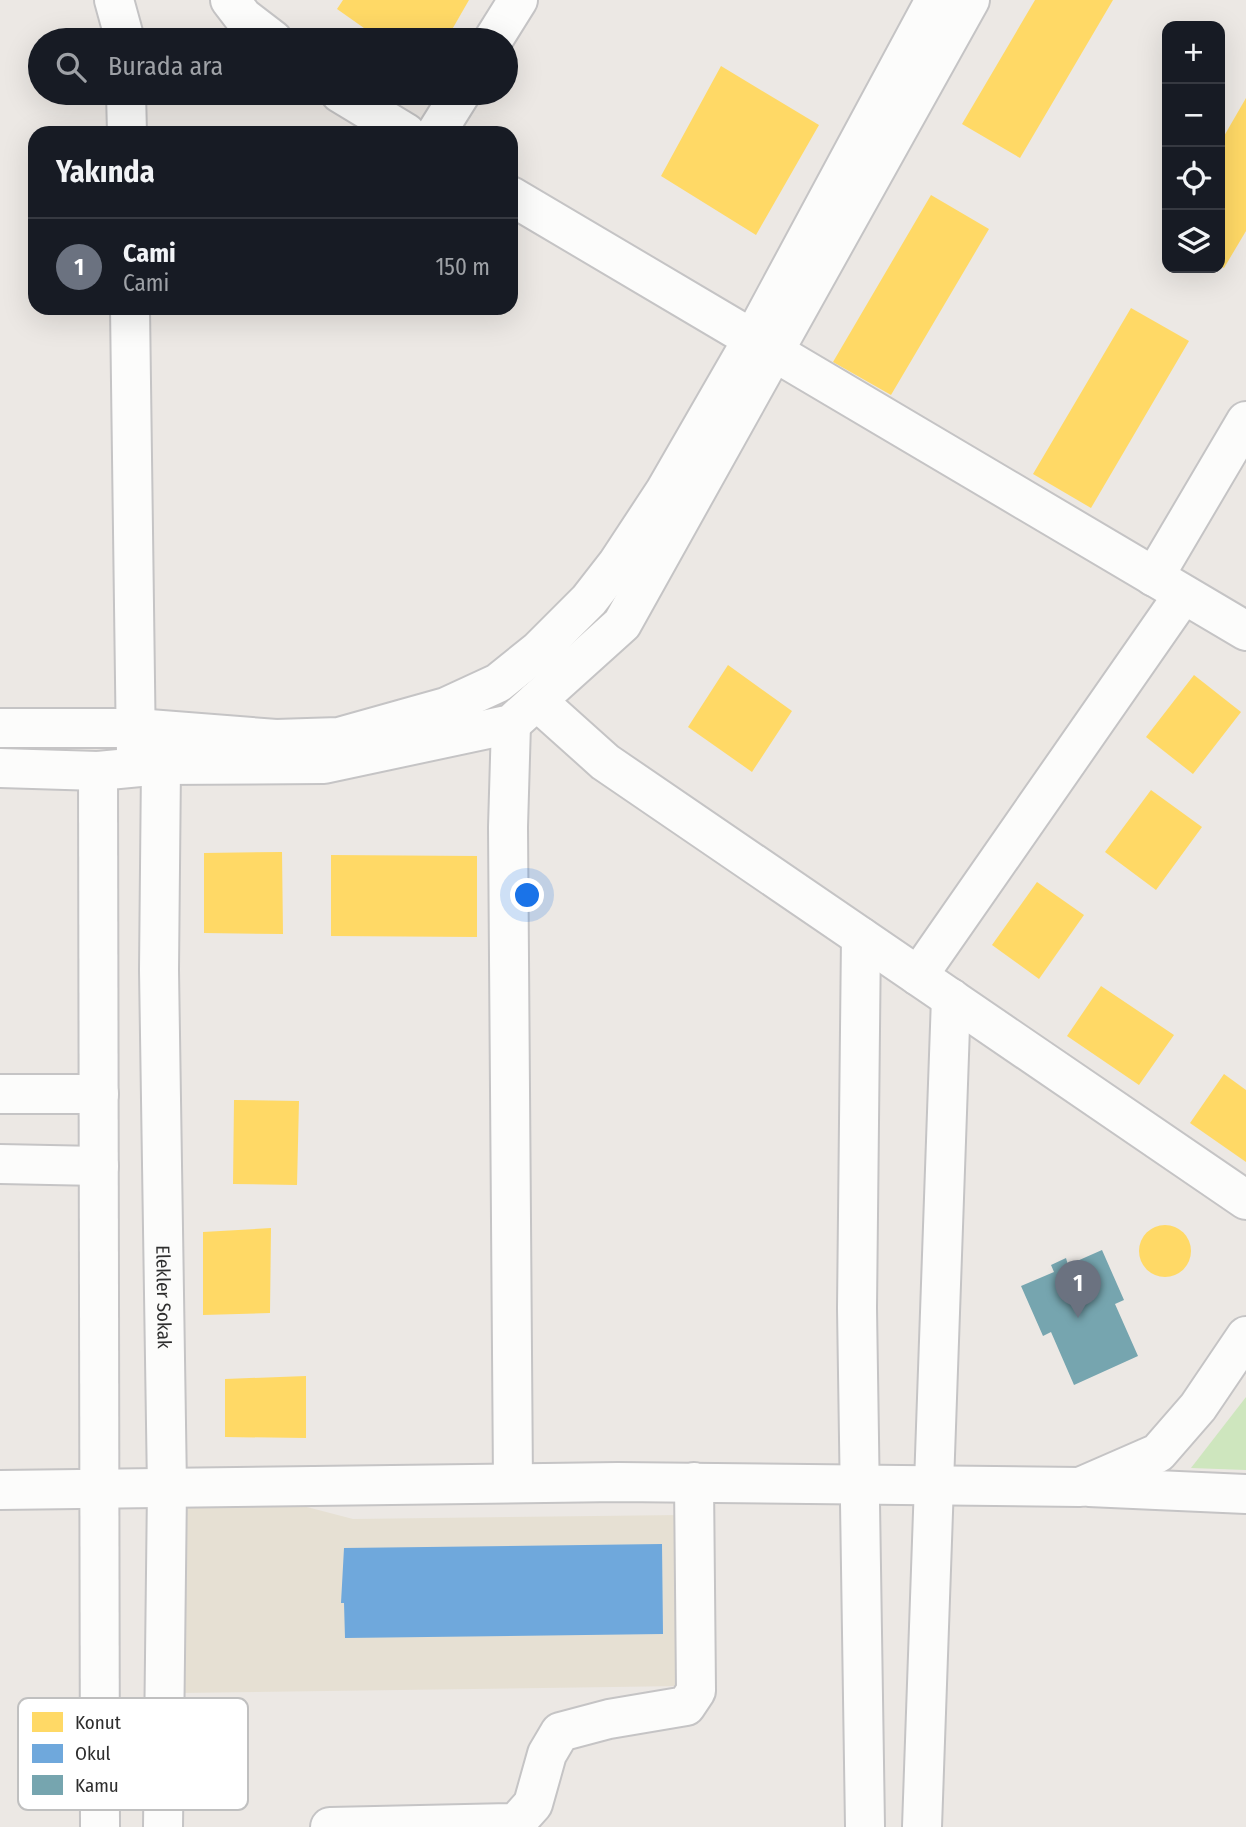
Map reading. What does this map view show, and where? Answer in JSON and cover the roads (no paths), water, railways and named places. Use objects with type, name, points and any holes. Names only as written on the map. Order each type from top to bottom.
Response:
[{"type":"street","points":[[114,0],[122,28]]},
{"type":"street","points":[[230,0],[243,17],[257,28]]},
{"type":"street","points":[[500,28],[518,0]]},
{"type":"street","points":[[0,768],[99,771],[149,766],[324,764],[524,712],[622,624],[935,0]]},
{"type":"street","points":[[0,728],[135,728],[276,739],[339,737],[446,707],[498,682],[539,650],[589,600],[617,564],[763,347],[971,0]]},
{"type":"street","points":[[126,105],[127,126]]},
{"type":"street","points":[[360,105],[394,126]]},
{"type":"street","points":[[440,126],[454,105]]},
{"type":"street","points":[[518,200],[1246,631]]},
{"type":"street","name":"Elekler Sokak","points":[[130,315],[135,728],[149,766],[159,970],[167,1488],[165,1698]]},
{"type":"street","points":[[918,976],[1169,586],[1246,421]]},
{"type":"street","points":[[524,712],[605,762],[1246,1200]]},
{"type":"street","points":[[513,1483],[508,827],[524,712]]},
{"type":"street","points":[[99,771],[100,1698]]},
{"type":"street","points":[[861,937],[857,1294],[865,1827]]},
{"type":"street","points":[[922,1827],[950,998]]},
{"type":"street","points":[[0,1094],[99,1094]]},
{"type":"street","points":[[0,1164],[99,1167]]},
{"type":"street","points":[[1080,1487],[1158,1453],[1198,1407],[1246,1336]]},
{"type":"street","points":[[330,1827],[516,1825],[533,1804],[547,1754],[559,1732],[610,1719],[686,1706],[696,1690],[694,1482]]},
{"type":"street","points":[[0,1490],[694,1482],[1080,1487],[1246,1494]]},
{"type":"place","name":"Cami","points":[[1078,1318]]}]
